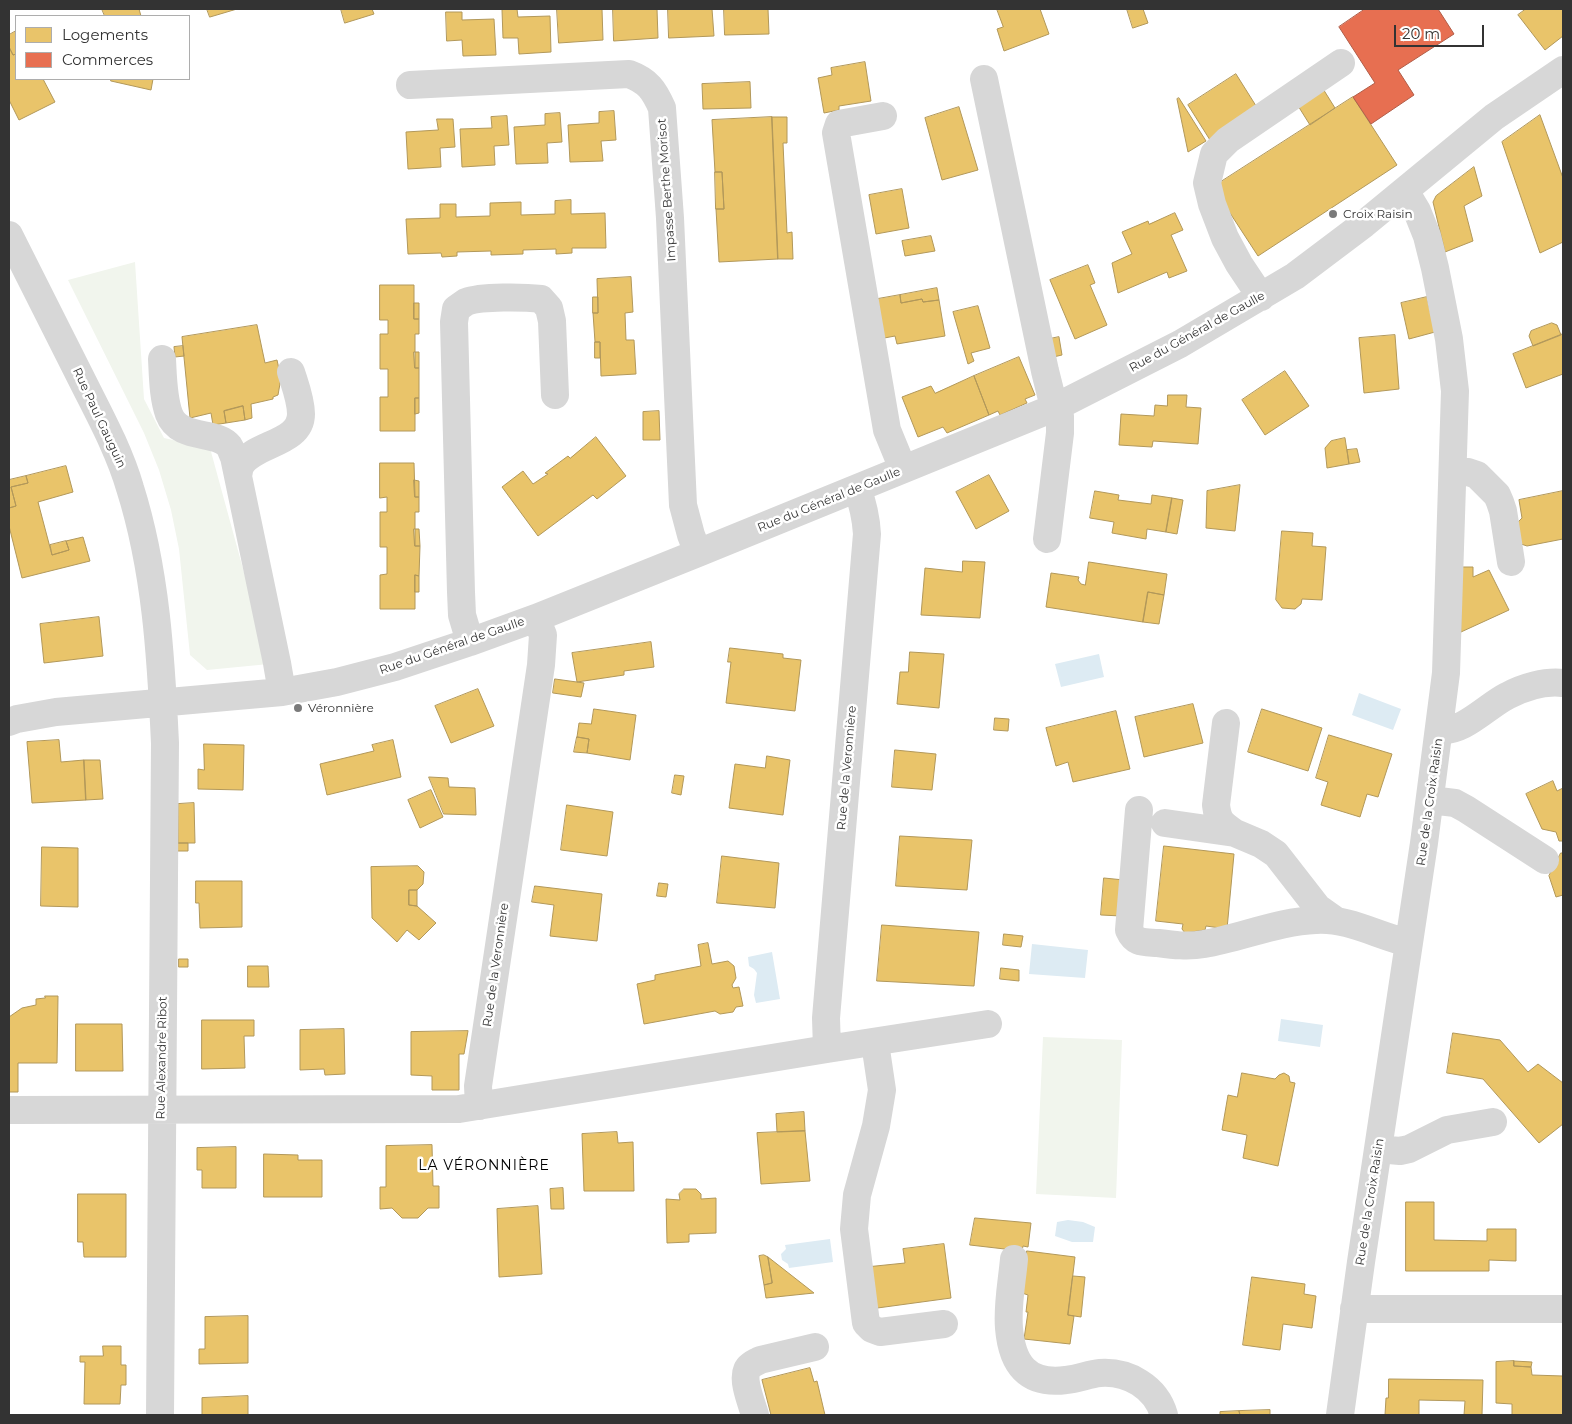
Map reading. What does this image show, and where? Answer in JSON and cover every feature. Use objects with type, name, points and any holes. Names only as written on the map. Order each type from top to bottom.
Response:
[{"type":"street","points":[[1261,296],[1239,264],[1225,238],[1212,204],[1207,183],[1214,154],[1228,140],[1341,63]]},
{"type":"street","name":"Rue du Général de Gaulle","points":[[9,722],[56,712],[282,692],[338,682],[395,667],[536,618],[698,554],[1056,407],[1180,344],[1295,276],[1494,117],[1563,70]]},
{"type":"street","name":"Impasse Berthe Morisot","points":[[410,85],[629,74],[643,79],[655,93],[662,108],[670,218],[681,480],[686,519],[698,554]]},
{"type":"street","points":[[984,79],[1045,372],[1051,395],[1060,416],[1060,433],[1047,539]]},
{"type":"street","points":[[883,116],[840,124],[836,133],[887,430],[903,469]]},
{"type":"street","name":"Rue de la Croix Raisin","points":[[1340,1415],[1440,730],[1446,673],[1455,405],[1449,339],[1426,236],[1405,190]]},
{"type":"street","name":"Rue Paul Gauguin","points":[[9,236],[113,443],[130,488],[142,534],[152,586],[163,702]]},
{"type":"street","points":[[470,642],[462,615],[454,322],[456,309],[465,303],[478,300],[528,297],[541,299],[549,308],[552,321],[555,395]]},
{"type":"street","points":[[162,360],[169,416],[183,430],[217,439],[228,445],[234,457],[282,692]]},
{"type":"street","points":[[238,476],[241,464],[246,459],[289,435],[298,424],[301,410],[292,372]]},
{"type":"street","points":[[1453,472],[1468,472],[1477,475],[1497,495],[1503,512],[1511,562]]},
{"type":"street","name":"Rue de la Veronnière","points":[[827,1050],[826,1018],[867,534],[865,512],[857,488]]},
{"type":"street","name":"Rue de la Veronnière","points":[[479,1106],[478,1086],[543,647],[543,635],[536,618]]},
{"type":"street","points":[[1440,730],[1447,731],[1460,726],[1507,696],[1544,684],[1563,683]]},
{"type":"street","name":"Rue Alexandre Ribot","points":[[160,1415],[165,807],[163,702]]},
{"type":"street","points":[[1226,723],[1216,805],[1217,815],[1222,824],[1235,833],[1261,844],[1276,854],[1318,908],[1335,920]]},
{"type":"street","points":[[1430,800],[1455,803],[1545,860]]},
{"type":"street","points":[[1138,810],[1130,930],[1132,937],[1139,942],[1178,946],[1203,944],[1291,924],[1316,920],[1335,920],[1409,943]]},
{"type":"street","points":[[1165,823],[1235,833]]},
{"type":"street","points":[[9,1110],[459,1109],[988,1024]]},
{"type":"street","points":[[875,1043],[882,1090],[876,1126],[857,1195],[854,1229],[866,1323],[872,1329],[880,1332],[944,1324]]},
{"type":"street","points":[[1378,1149],[1400,1152],[1447,1130],[1494,1122]]},
{"type":"street","points":[[1014,1260],[1008,1314],[1009,1329],[1015,1355],[1022,1369],[1034,1378],[1051,1381],[1067,1380],[1098,1373],[1115,1373],[1129,1377],[1144,1385],[1154,1396],[1164,1415]]},
{"type":"street","points":[[1354,1309],[1563,1310]]},
{"type":"street","points":[[754,1415],[746,1384],[746,1371],[752,1364],[760,1360],[815,1347]]},
{"type":"shaded area","points":[[135,262],[144,399],[164,438],[210,448],[269,664],[207,670],[190,655],[179,549],[171,510],[159,470],[144,433],[68,280]]},
{"type":"shaded area","points":[[1099,654],[1104,677],[1061,687],[1055,664]]},
{"type":"shaded area","points":[[1359,693],[1401,709],[1393,730],[1352,715]]},
{"type":"shaded area","points":[[1032,944],[1088,950],[1085,978],[1029,974]]},
{"type":"shaded area","points":[[772,952],[780,999],[756,1003],[754,995],[757,973],[749,966],[748,957]]},
{"type":"shaded area","points":[[1281,1019],[1323,1025],[1320,1047],[1278,1041]]},
{"type":"shaded area","points":[[1043,1037],[1122,1040],[1116,1198],[1036,1194]]},
{"type":"shaded area","points":[[1068,1220],[1083,1222],[1095,1227],[1093,1242],[1072,1242],[1055,1236],[1057,1222]]},
{"type":"shaded area","points":[[830,1239],[833,1262],[789,1268],[788,1264],[782,1260],[781,1254],[786,1249],[785,1245]]},
{"type":"building: Logements","points":[[102,9],[139,9],[141,15],[105,15]]},
{"type":"building: Logements","points":[[207,9],[237,9],[210,17]]},
{"type":"building: Logements","points":[[341,9],[372,9],[374,14],[345,23]]},
{"type":"building: Logements","points":[[517,9],[518,17],[550,16],[551,52],[519,54],[518,38],[503,38],[502,10]]},
{"type":"building: Logements","points":[[557,9],[602,9],[603,40],[559,43]]},
{"type":"building: Logements","points":[[613,9],[657,9],[658,38],[614,41]]},
{"type":"building: Logements","points":[[668,9],[712,9],[714,36],[669,38]]},
{"type":"building: Logements","points":[[724,9],[768,9],[769,34],[725,35]]},
{"type":"building: Logements","points":[[997,9],[1040,9],[1049,34],[1004,51],[997,29],[1003,27]]},
{"type":"building: Logements","points":[[1127,9],[1143,9],[1148,23],[1133,28]]},
{"type":"building: Logements","points":[[1526,9],[1563,9],[1563,36],[1545,50],[1518,15]]},
{"type":"building: Logements","points":[[446,12],[462,12],[462,20],[494,19],[496,55],[463,56],[462,40],[447,41]]},
{"type":"building: Logements","points":[[15,32],[15,54],[13,55],[9,47],[9,35]]},
{"type":"building: Logements","points":[[9,47],[13,55],[15,54],[15,80],[44,80],[55,102],[19,120],[9,100]]},
{"type":"building: Logements","points":[[865,62],[871,101],[839,106],[839,110],[824,113],[818,78],[832,75],[831,68]]},
{"type":"building: Logements","points":[[1236,74],[1258,109],[1210,140],[1188,105]]},
{"type":"building: Logements","points":[[111,80],[153,80],[151,90]]},
{"type":"building: Logements","points":[[750,82],[751,108],[703,109],[702,84]]},
{"type":"building: Logements","points":[[1320,84],[1335,108],[1310,125],[1295,101]]},
{"type":"building: Logements","points":[[1353,97],[1397,165],[1258,256],[1213,187]]},
{"type":"building: Logements","points":[[1179,98],[1206,141],[1188,152],[1177,99]]},
{"type":"building: Logements","points":[[959,107],[978,170],[942,180],[925,118]]},
{"type":"building: Logements","points":[[614,111],[616,140],[601,141],[603,161],[570,162],[568,125],[599,123],[599,112]]},
{"type":"building: Logements","points":[[560,113],[562,142],[547,143],[548,163],[516,164],[514,127],[545,125],[545,114]]},
{"type":"building: Logements","points":[[1540,115],[1563,178],[1563,242],[1540,253],[1502,142]]},
{"type":"building: Logements","points":[[507,116],[509,145],[494,146],[495,165],[462,167],[460,129],[492,128],[491,117]]},
{"type":"building: Logements","points":[[772,117],[778,259],[719,262],[716,209],[724,209],[722,172],[715,172],[712,120]]},
{"type":"building: Logements","points":[[772,117],[787,117],[787,143],[783,143],[787,233],[792,232],[793,259],[778,259]]},
{"type":"building: Logements","points":[[437,119],[453,119],[455,147],[440,148],[441,167],[408,169],[406,132],[438,130]]},
{"type":"building: Logements","points":[[1474,167],[1482,196],[1464,206],[1473,241],[1445,252],[1433,202],[1436,196]]},
{"type":"building: Logements","points":[[715,172],[722,172],[724,209],[716,209]]},
{"type":"building: Logements","points":[[902,189],[909,228],[876,234],[869,195]]},
{"type":"building: Logements","points":[[571,200],[571,214],[605,213],[606,248],[572,248],[572,253],[556,254],[556,249],[523,250],[523,254],[491,255],[491,251],[457,252],[457,256],[442,257],[441,253],[408,254],[406,219],[440,218],[440,204],[456,204],[456,217],[490,216],[490,203],[521,202],[521,215],[555,214],[555,201]]},
{"type":"building: Logements","points":[[1175,213],[1183,230],[1171,235],[1187,271],[1169,278],[1167,272],[1118,293],[1112,263],[1132,254],[1122,232],[1148,221],[1149,224]]},
{"type":"building: Logements","points":[[931,236],[935,251],[905,256],[902,241]]},
{"type":"building: Logements","points":[[1088,265],[1095,283],[1090,285],[1107,325],[1075,339],[1050,280]]},
{"type":"building: Logements","points":[[631,277],[633,312],[625,313],[626,340],[634,340],[636,374],[601,376],[600,342],[595,342],[593,313],[598,313],[597,279]]},
{"type":"building: Logements","points":[[380,285],[414,285],[414,319],[419,319],[419,334],[415,334],[415,368],[419,368],[419,398],[415,398],[415,431],[380,431],[380,397],[388,397],[388,369],[380,369],[380,334],[388,334],[388,320],[380,320]]},
{"type":"building: Logements","points":[[937,288],[939,300],[923,302],[922,299],[901,303],[900,295]]},
{"type":"building: Logements","points":[[900,295],[901,303],[922,299],[923,302],[939,300],[945,336],[897,344],[895,336],[879,339],[872,300]]},
{"type":"building: Logements","points":[[593,297],[598,297],[598,313],[593,313]]},
{"type":"building: Logements","points":[[1427,297],[1435,332],[1409,339],[1401,303]]},
{"type":"building: Logements","points":[[414,303],[419,303],[419,319],[414,319]]},
{"type":"building: Logements","points":[[978,306],[990,348],[971,353],[974,361],[968,364],[953,312]]},
{"type":"building: Logements","points":[[1552,323],[1557,325],[1561,335],[1533,346],[1529,336],[1531,331]]},
{"type":"building: Logements","points":[[257,325],[265,363],[277,360],[281,378],[278,395],[273,397],[273,399],[251,404],[252,418],[245,420],[243,406],[224,411],[226,423],[213,425],[211,413],[190,418],[182,337]]},
{"type":"building: Logements","points":[[1563,334],[1563,374],[1526,388],[1513,354]]},
{"type":"building: Logements","points":[[1395,335],[1399,389],[1364,393],[1359,338]]},
{"type":"building: Logements","points":[[1059,337],[1062,355],[1049,358],[1045,340]]},
{"type":"building: Logements","points":[[595,342],[600,342],[600,358],[595,358]]},
{"type":"building: Logements","points":[[183,346],[184,356],[175,357],[174,347]]},
{"type":"building: Logements","points":[[414,352],[419,352],[419,368],[415,368]]},
{"type":"building: Logements","points":[[1019,357],[1035,395],[1025,399],[1027,403],[1000,415],[998,411],[989,415],[974,376]]},
{"type":"building: Logements","points":[[1285,371],[1309,406],[1265,435],[1242,400]]},
{"type":"building: Logements","points":[[974,376],[989,415],[947,433],[943,427],[918,437],[902,397],[931,386],[935,393]]},
{"type":"building: Logements","points":[[1168,395],[1187,395],[1186,407],[1201,408],[1198,444],[1153,441],[1152,447],[1119,445],[1121,414],[1154,416],[1155,405],[1167,406]]},
{"type":"building: Logements","points":[[415,398],[419,398],[419,413],[415,414]]},
{"type":"building: Logements","points":[[243,406],[245,420],[226,423],[224,411]]},
{"type":"building: Logements","points":[[659,411],[660,440],[643,440],[643,412]]},
{"type":"building: Logements","points":[[596,437],[626,476],[597,499],[593,495],[538,536],[502,487],[523,471],[533,484],[548,474],[545,473],[568,456],[570,458]]},
{"type":"building: Logements","points":[[1345,438],[1349,464],[1327,468],[1325,448],[1331,441]]},
{"type":"building: Logements","points":[[1357,449],[1360,462],[1349,464],[1347,450]]},
{"type":"building: Logements","points":[[380,463],[414,463],[415,497],[419,497],[419,512],[415,512],[415,546],[420,546],[419,576],[415,575],[415,609],[380,609],[380,575],[387,574],[387,547],[380,547],[380,512],[387,512],[387,497],[380,498]]},
{"type":"building: Logements","points":[[66,466],[73,492],[38,502],[52,555],[69,550],[66,541],[83,537],[90,561],[22,578],[9,526],[9,508],[16,506],[11,487],[28,483],[26,476]]},
{"type":"building: Logements","points":[[989,475],[1009,511],[976,529],[956,492]]},
{"type":"building: Logements","points":[[26,476],[28,483],[11,487],[16,506],[9,508],[9,480]]},
{"type":"building: Logements","points":[[414,480],[419,481],[419,497],[415,497]]},
{"type":"building: Logements","points":[[1240,485],[1235,531],[1206,528],[1207,491]]},
{"type":"building: Logements","points":[[1095,491],[1119,495],[1118,500],[1151,504],[1152,495],[1172,498],[1166,532],[1147,529],[1146,539],[1112,533],[1114,522],[1090,518]]},
{"type":"building: Logements","points":[[1563,491],[1563,539],[1527,546],[1521,544],[1517,523],[1522,518],[1519,500]]},
{"type":"building: Logements","points":[[1172,498],[1183,500],[1177,534],[1166,532]]},
{"type":"building: Logements","points":[[414,529],[419,529],[420,546],[415,546]]},
{"type":"building: Logements","points":[[1282,531],[1313,533],[1312,546],[1326,547],[1322,600],[1302,599],[1301,604],[1295,609],[1282,608],[1276,600]]},
{"type":"building: Logements","points":[[66,541],[69,550],[52,555],[50,545]]},
{"type":"building: Logements","points":[[963,561],[985,562],[980,618],[921,615],[925,568],[962,572]]},
{"type":"building: Logements","points":[[1089,562],[1167,574],[1164,595],[1148,592],[1143,622],[1046,607],[1051,573],[1079,577],[1078,580],[1081,584],[1085,585]]},
{"type":"building: Logements","points":[[1462,567],[1473,567],[1473,577],[1489,570],[1509,610],[1461,632]]},
{"type":"building: Logements","points":[[415,575],[419,576],[419,592],[415,592]]},
{"type":"building: Logements","points":[[1148,592],[1164,595],[1159,624],[1143,622]]},
{"type":"building: Logements","points":[[99,617],[103,656],[44,663],[40,624]]},
{"type":"building: Logements","points":[[651,642],[654,667],[624,671],[624,675],[577,682],[572,653]]},
{"type":"building: Logements","points":[[730,648],[783,654],[783,658],[801,660],[795,711],[726,703],[731,662],[728,662]]},
{"type":"building: Logements","points":[[910,652],[944,654],[939,708],[897,704],[900,672],[908,672]]},
{"type":"building: Logements","points":[[555,679],[584,683],[581,697],[553,693]]},
{"type":"building: Logements","points":[[478,689],[494,726],[451,743],[435,706]]},
{"type":"building: Logements","points":[[1193,704],[1203,743],[1144,757],[1135,717]]},
{"type":"building: Logements","points":[[594,709],[636,715],[630,760],[587,753],[589,739],[577,737],[579,723],[591,724]]},
{"type":"building: Logements","points":[[1262,709],[1322,728],[1308,771],[1248,752]]},
{"type":"building: Logements","points":[[1116,711],[1130,769],[1073,782],[1068,762],[1056,766],[1046,728]]},
{"type":"building: Logements","points":[[995,718],[1009,719],[1008,731],[994,730]]},
{"type":"building: Logements","points":[[1329,735],[1392,754],[1378,797],[1367,794],[1360,817],[1321,805],[1328,782],[1316,778]]},
{"type":"building: Logements","points":[[577,737],[589,739],[587,753],[574,752]]},
{"type":"building: Logements","points":[[59,740],[61,762],[84,760],[86,800],[32,803],[27,742]]},
{"type":"building: Logements","points":[[393,740],[401,777],[327,795],[320,764],[374,751],[372,745]]},
{"type":"building: Logements","points":[[204,744],[244,745],[243,790],[198,789],[198,769],[204,770]]},
{"type":"building: Logements","points":[[895,750],[936,754],[932,790],[892,787]]},
{"type":"building: Logements","points":[[767,756],[790,760],[783,815],[729,808],[735,764],[765,768]]},
{"type":"building: Logements","points":[[84,760],[100,760],[103,799],[86,800]]},
{"type":"building: Logements","points":[[675,775],[684,776],[681,795],[672,793]]},
{"type":"building: Logements","points":[[429,777],[448,778],[449,787],[475,788],[476,815],[444,814]]},
{"type":"building: Logements","points":[[1553,781],[1557,791],[1563,788],[1563,841],[1559,841],[1556,832],[1542,829],[1526,794]]},
{"type":"building: Logements","points":[[431,790],[443,817],[420,828],[408,800]]},
{"type":"building: Logements","points":[[194,803],[195,843],[178,843],[178,804]]},
{"type":"building: Logements","points":[[567,805],[613,812],[607,856],[561,850]]},
{"type":"building: Logements","points":[[900,836],[972,840],[967,890],[896,886]]},
{"type":"building: Logements","points":[[178,843],[188,843],[188,851],[178,851]]},
{"type":"building: Logements","points":[[1164,846],[1234,854],[1227,929],[1206,926],[1205,930],[1185,933],[1182,929],[1183,924],[1156,921]]},
{"type":"building: Logements","points":[[42,847],[78,848],[78,907],[41,906]]},
{"type":"building: Logements","points":[[1561,853],[1563,853],[1563,895],[1556,897],[1549,876]]},
{"type":"building: Logements","points":[[722,856],[779,863],[775,908],[717,903]]},
{"type":"building: Logements","points":[[418,866],[424,872],[423,884],[417,890],[409,890],[409,905],[417,906],[436,923],[419,940],[407,930],[397,942],[372,918],[371,867]]},
{"type":"building: Logements","points":[[1104,878],[1124,880],[1121,916],[1101,915]]},
{"type":"building: Logements","points":[[196,881],[242,881],[242,927],[200,928],[199,903],[196,903]]},
{"type":"building: Logements","points":[[659,883],[668,884],[666,897],[657,896]]},
{"type":"building: Logements","points":[[535,886],[602,894],[597,941],[550,936],[554,905],[532,902]]},
{"type":"building: Logements","points":[[409,890],[417,890],[417,906],[409,905]]},
{"type":"building: Logements","points":[[882,925],[979,932],[974,986],[877,981]]},
{"type":"building: Logements","points":[[1004,934],[1023,936],[1021,947],[1003,945]]},
{"type":"building: Logements","points":[[708,943],[712,964],[728,961],[734,966],[736,978],[732,985],[733,988],[739,987],[743,1006],[736,1007],[733,1012],[720,1014],[715,1011],[644,1024],[637,984],[655,980],[655,975],[701,966],[698,945]]},
{"type":"building: Logements","points":[[179,959],[188,959],[188,967],[179,967]]},
{"type":"building: Logements","points":[[248,966],[268,966],[269,987],[248,987]]},
{"type":"building: Logements","points":[[1001,968],[1019,970],[1019,981],[1000,979]]},
{"type":"building: Logements","points":[[45,996],[58,996],[57,1063],[18,1063],[18,1092],[9,1092],[9,1017],[22,1008],[36,1005],[36,999],[45,998]]},
{"type":"building: Logements","points":[[202,1020],[254,1020],[254,1036],[244,1036],[245,1068],[202,1069]]},
{"type":"building: Logements","points":[[76,1024],[122,1024],[123,1071],[76,1071]]},
{"type":"building: Logements","points":[[344,1029],[345,1074],[325,1075],[324,1069],[300,1070],[300,1030]]},
{"type":"building: Logements","points":[[468,1031],[464,1054],[459,1054],[459,1090],[432,1090],[432,1076],[411,1075],[411,1032]]},
{"type":"building: Logements","points":[[1453,1033],[1500,1040],[1528,1072],[1538,1064],[1563,1083],[1563,1124],[1539,1143],[1483,1079],[1447,1073]]},
{"type":"building: Logements","points":[[1242,1073],[1275,1079],[1284,1073],[1289,1076],[1290,1082],[1295,1083],[1278,1166],[1243,1158],[1247,1135],[1222,1130],[1228,1095],[1237,1097]]},
{"type":"building: Logements","points":[[804,1112],[805,1131],[777,1132],[776,1114]]},
{"type":"building: Logements","points":[[805,1131],[810,1181],[761,1184],[757,1133]]},
{"type":"building: Logements","points":[[617,1132],[618,1143],[633,1142],[634,1191],[584,1191],[582,1134]]},
{"type":"building: Logements","points":[[432,1145],[433,1186],[439,1186],[439,1208],[428,1208],[418,1218],[402,1218],[392,1208],[380,1209],[380,1187],[386,1187],[386,1146]]},
{"type":"building: Logements","points":[[236,1147],[236,1188],[202,1188],[202,1170],[197,1170],[197,1148]]},
{"type":"building: Logements","points":[[264,1154],[298,1155],[298,1160],[322,1160],[322,1197],[264,1197]]},
{"type":"building: Logements","points":[[563,1188],[564,1209],[551,1209],[550,1189]]},
{"type":"building: Logements","points":[[684,1189],[696,1189],[701,1194],[701,1199],[716,1198],[716,1233],[689,1234],[689,1242],[667,1243],[666,1199],[680,1200],[679,1194]]},
{"type":"building: Logements","points":[[78,1194],[126,1194],[126,1257],[84,1257],[83,1242],[78,1242]]},
{"type":"building: Logements","points":[[1406,1202],[1434,1202],[1434,1240],[1487,1241],[1487,1229],[1516,1229],[1516,1261],[1489,1260],[1489,1271],[1406,1271]]},
{"type":"building: Logements","points":[[538,1206],[542,1274],[499,1277],[497,1209]]},
{"type":"building: Logements","points":[[975,1218],[1031,1223],[1028,1247],[1023,1246],[1022,1251],[970,1245]]},
{"type":"building: Logements","points":[[944,1244],[951,1298],[870,1309],[866,1267],[905,1263],[903,1249]]},
{"type":"building: Logements","points":[[1027,1251],[1075,1257],[1068,1315],[1074,1316],[1070,1344],[1024,1339],[1028,1312],[1026,1312],[1028,1295],[1022,1293]]},
{"type":"building: Logements","points":[[764,1255],[768,1257],[772,1283],[764,1285],[759,1256]]},
{"type":"building: Logements","points":[[768,1257],[814,1293],[766,1298],[764,1285],[772,1283]]},
{"type":"building: Logements","points":[[1073,1276],[1085,1277],[1081,1317],[1068,1315]]},
{"type":"building: Logements","points":[[1252,1277],[1305,1284],[1304,1294],[1316,1296],[1312,1328],[1283,1324],[1280,1350],[1243,1345]]},
{"type":"building: Logements","points":[[248,1316],[248,1363],[199,1364],[199,1349],[205,1349],[205,1317]]},
{"type":"building: Logements","points":[[103,1346],[121,1346],[121,1365],[126,1365],[126,1385],[121,1385],[120,1404],[84,1404],[85,1362],[80,1362],[80,1356],[103,1356]]},
{"type":"building: Logements","points":[[1514,1361],[1514,1366],[1531,1367],[1532,1375],[1563,1376],[1563,1415],[1512,1415],[1512,1404],[1496,1403],[1496,1362]]},
{"type":"building: Logements","points":[[1514,1361],[1532,1362],[1531,1367],[1514,1366]]},
{"type":"building: Logements","points":[[810,1368],[814,1382],[817,1381],[825,1415],[771,1415],[762,1380]]},
{"type":"building: Logements","points":[[1389,1379],[1483,1380],[1482,1415],[1464,1415],[1465,1401],[1419,1400],[1419,1415],[1385,1415]]},
{"type":"building: Logements","points":[[248,1396],[248,1415],[202,1415],[202,1398]]},
{"type":"building: Logements","points":[[1270,1410],[1270,1415],[1240,1415],[1239,1411]]},
{"type":"building: Logements","points":[[1239,1411],[1240,1415],[1220,1415],[1220,1412]]},
{"type":"building: Commerces","points":[[1365,9],[1438,9],[1454,34],[1398,70],[1414,95],[1371,124],[1353,97],[1375,83],[1339,27]]},
{"type":"place","name":"Croix Raisin","points":[[1333,214]]},
{"type":"place","name":"Véronnière","points":[[298,708]]},
{"type":"district","name":"LA VÉRONNIÈRE","points":[[484,1166]]}]
